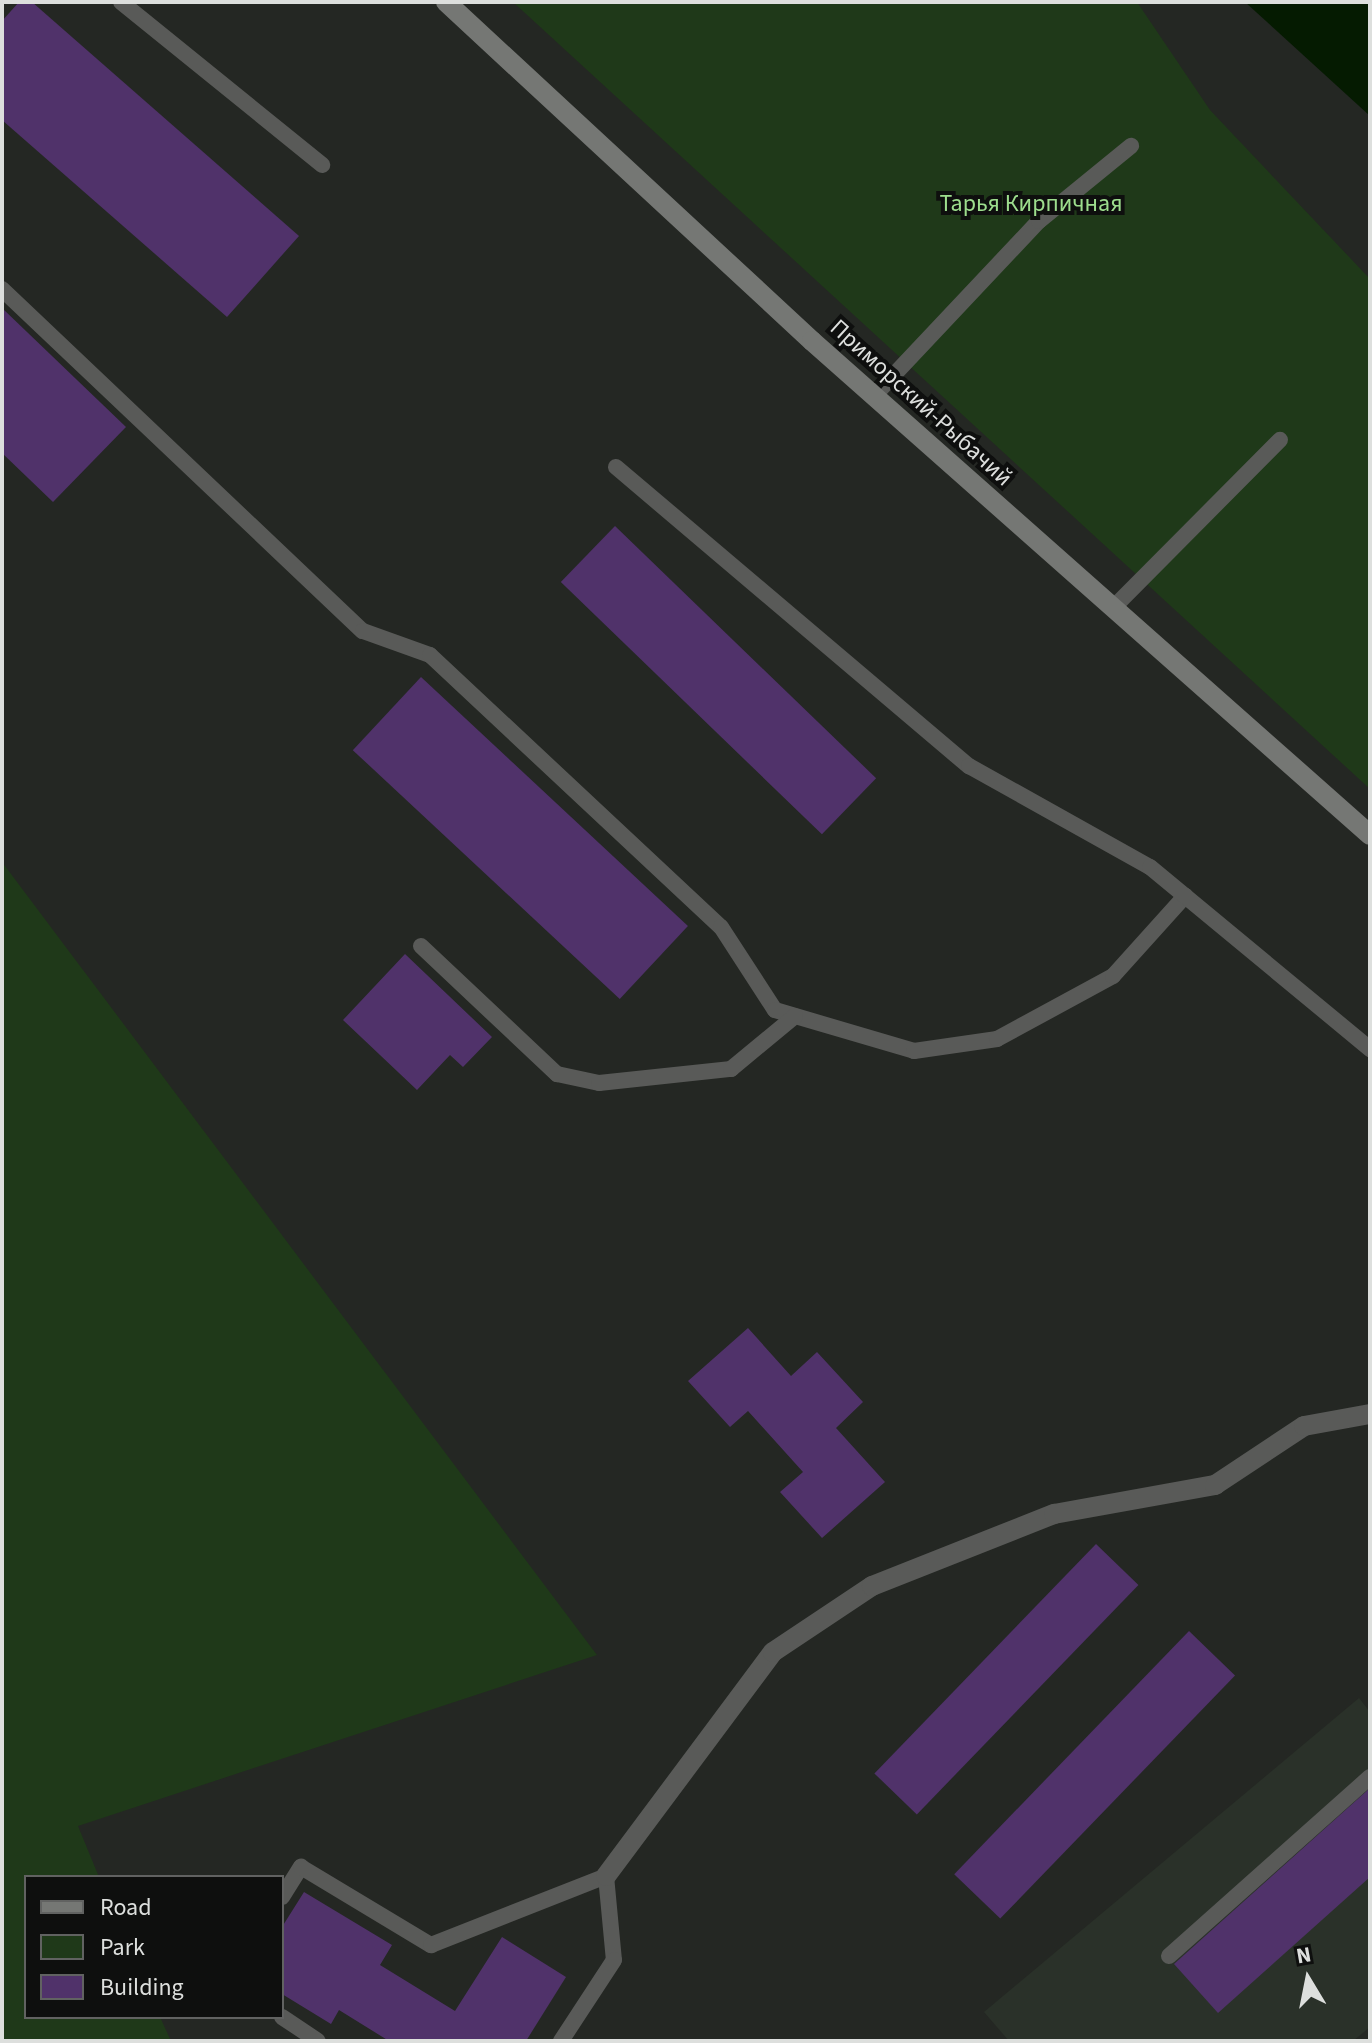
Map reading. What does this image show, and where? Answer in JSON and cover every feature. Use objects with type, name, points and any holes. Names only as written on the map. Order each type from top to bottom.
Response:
[{"type":"main road","name":"Приморский-Рыбачий","points":[[446,2],[874,396],[1370,835]]},
{"type":"street","points":[[606,1876],[773,1652],[872,1586],[1054,1514],[1215,1485],[1304,1426],[1370,1414]]},
{"type":"lane","points":[[121,2],[322,165]]},
{"type":"lane","points":[[874,396],[1039,221],[1131,146]]},
{"type":"lane","points":[[2,289],[363,631],[430,655],[721,927],[775,1010],[914,1051],[997,1039],[1113,976],[1185,896]]},
{"type":"lane","points":[[1113,608],[1280,440]]},
{"type":"lane","points":[[616,467],[969,766],[1150,867],[1370,1049]]},
{"type":"lane","points":[[421,946],[557,1074],[599,1083],[731,1069],[795,1016]]},
{"type":"lane","points":[[1169,1956],[1370,1777]]},
{"type":"lane","points":[[284,1894],[301,1867],[431,1945],[606,1876],[614,1960],[561,2041]]},
{"type":"lane","points":[[284,2018],[318,2041]]},
{"type":"shaded area","points":[[1245,2],[1370,2],[1370,116]]},
{"type":"shaded area","points":[[1359,1698],[1370,1712],[1370,2027],[1353,2041],[1009,2041],[984,2012]]},
{"type":"green space","name":"Тарья Кирпичная","points":[[513,2],[1137,2],[1210,110],[1370,279],[1370,789]]},
{"type":"green space","points":[[2,862],[597,1655],[78,1826],[98,1875],[24,1875],[24,2019],[161,2019],[171,2041],[2,2041]]},
{"type":"building","points":[[19,2],[32,2],[299,236],[227,317],[2,120],[2,21]]},
{"type":"building","points":[[2,308],[126,427],[53,502],[2,453]]},
{"type":"building","points":[[615,526],[876,778],[822,834],[561,582]]},
{"type":"building","points":[[421,677],[688,926],[620,999],[353,750]]},
{"type":"building","points":[[405,954],[492,1037],[463,1067],[450,1055],[417,1090],[343,1020]]},
{"type":"building","points":[[748,1328],[791,1376],[817,1352],[863,1402],[836,1428],[885,1482],[822,1538],[780,1492],[803,1472],[748,1411],[730,1427],[688,1381]]},
{"type":"building","points":[[1096,1544],[1138,1585],[917,1814],[874,1773]]},
{"type":"building","points":[[1189,1631],[1235,1675],[1000,1919],[954,1874]]},
{"type":"building","points":[[1370,1788],[1370,1877],[1218,2013],[1174,1964]]},
{"type":"building","points":[[304,1892],[392,1945],[380,1965],[455,2011],[502,1937],[566,1977],[526,2041],[389,2041],[339,2010],[331,2024],[284,1995],[284,1924]]}]
